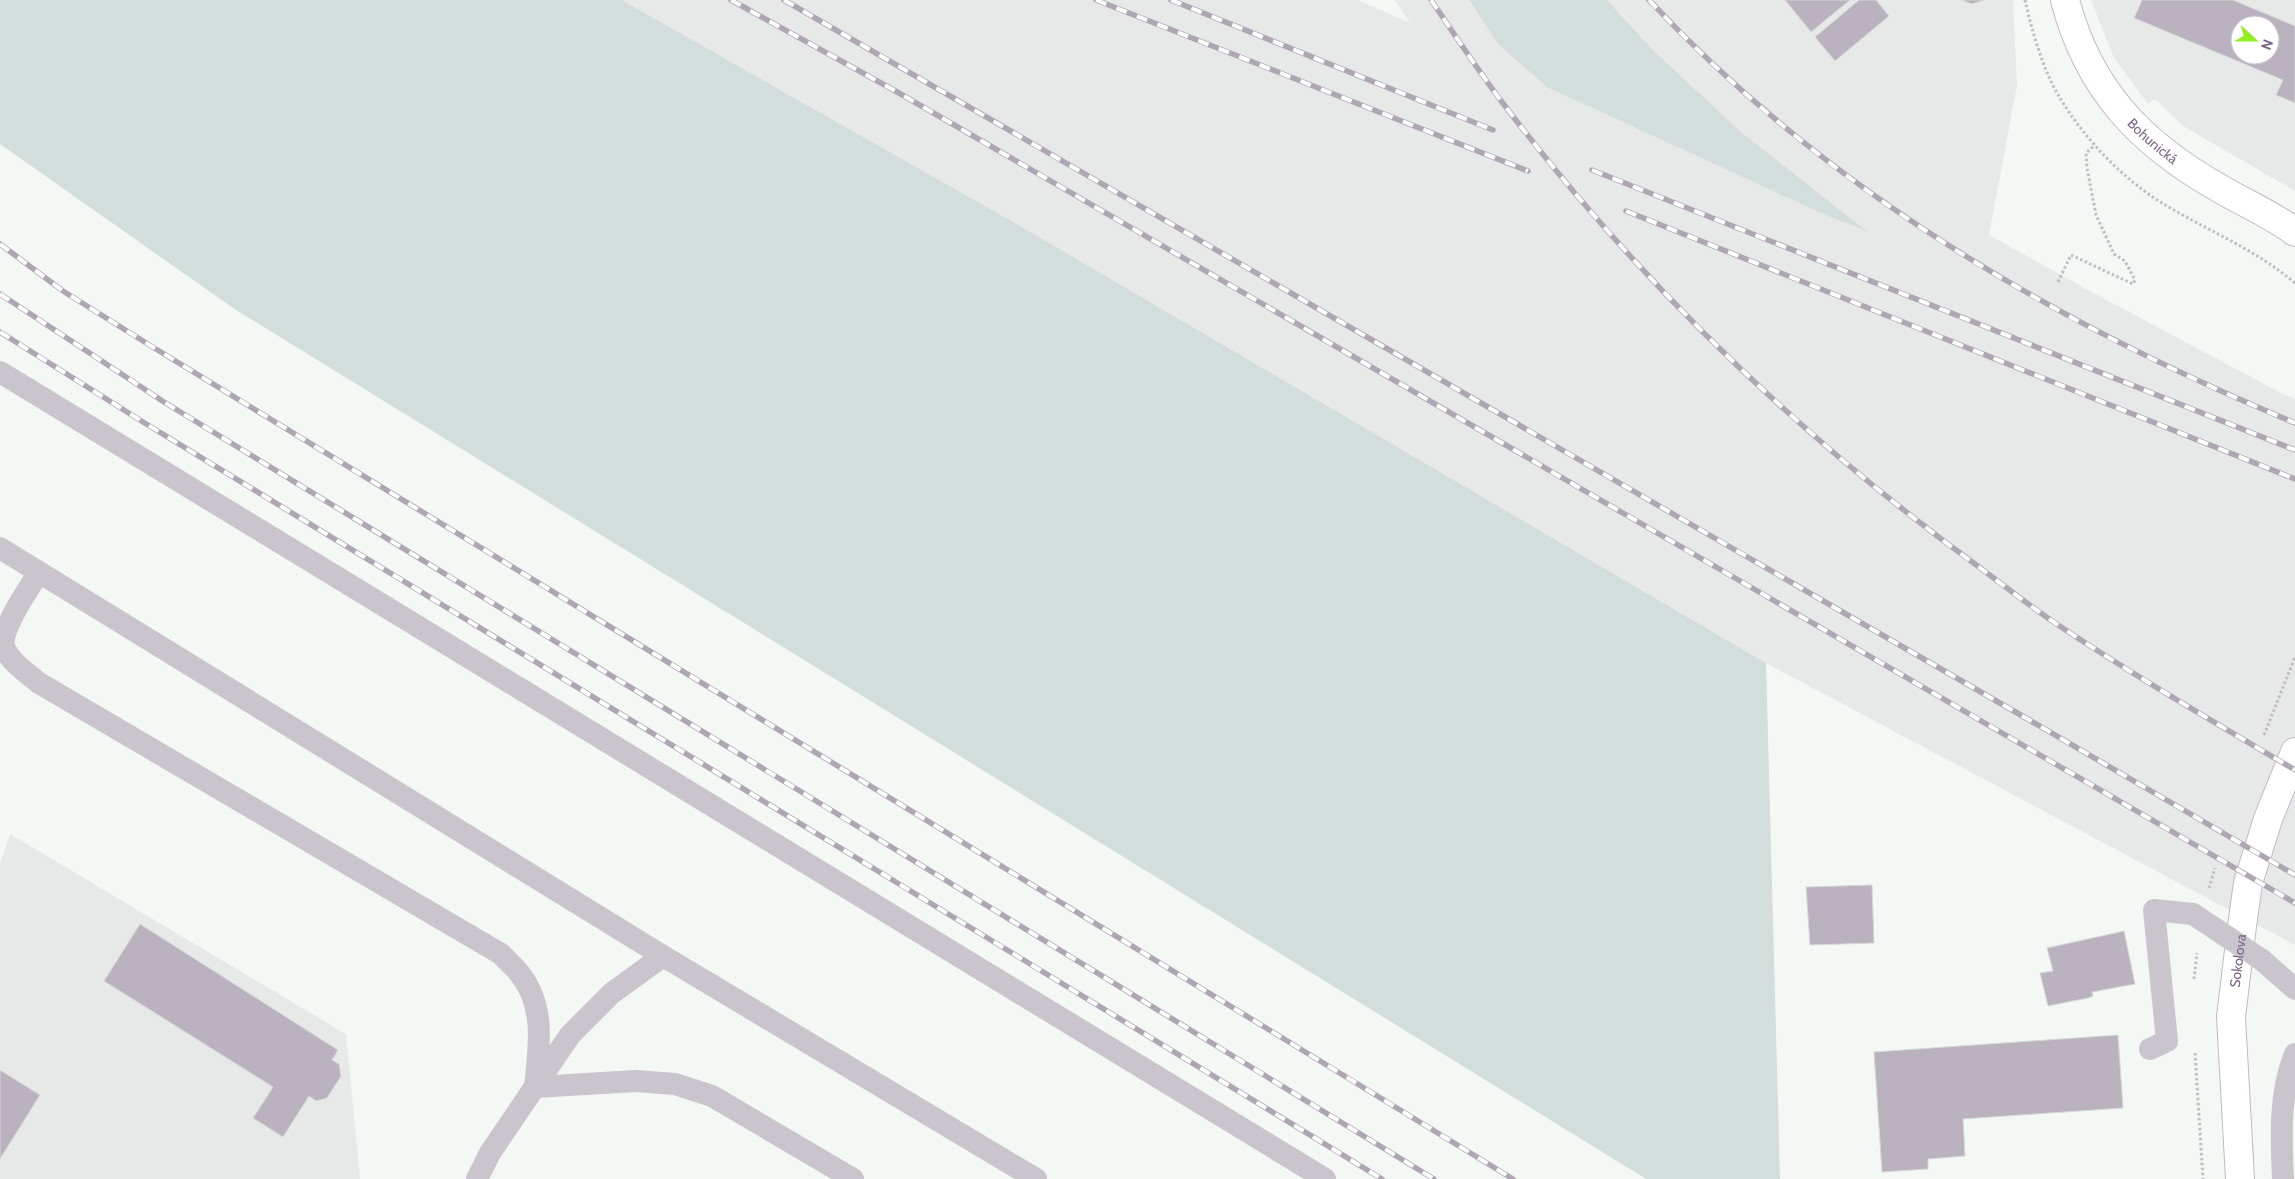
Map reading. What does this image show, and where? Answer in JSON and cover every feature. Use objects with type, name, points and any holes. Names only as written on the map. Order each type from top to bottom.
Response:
[{"type":"street","name":"Bohunická","points":[[2065,0],[2086,61],[2105,92],[2128,121],[2174,162],[2295,232]]},
{"type":"street","name":"Sokolova","points":[[2240,1179],[2231,1017],[2240,935],[2248,882],[2268,819],[2295,752]]},
{"type":"lane","points":[[0,372],[1324,1179]]},
{"type":"lane","points":[[0,548],[663,956],[1036,1179]]},
{"type":"lane","points":[[39,572],[5,627],[4,646],[16,665],[39,683],[501,954],[521,974],[536,1002],[540,1034],[535,1087]]},
{"type":"lane","points":[[2150,1049],[2167,1041],[2154,910],[2193,914],[2262,960],[2295,989]]},
{"type":"lane","points":[[477,1179],[490,1153],[570,1035],[612,993],[663,956]]},
{"type":"lane","points":[[2283,1179],[2281,1125],[2290,1067],[2295,1054]]},
{"type":"lane","points":[[535,1087],[636,1082],[675,1084],[712,1096],[853,1179]]},
{"type":"path","points":[[2058,282],[2071,255],[2133,284],[2135,280],[2125,261],[2114,254],[2096,215],[2086,153],[2096,145]]},
{"type":"shaded area","points":[[0,0],[622,0],[1022,227],[1766,663],[1780,1179],[1646,1179],[233,308],[0,144]]},
{"type":"shaded area","points":[[622,0],[1358,0],[1410,23],[1395,0],[1469,0],[1498,44],[1866,231],[1741,132],[1653,50],[1607,0],[2013,0],[2017,85],[1989,235],[2088,290],[2295,399],[2295,945],[1766,663],[1022,227]]},
{"type":"shaded area","points":[[1469,0],[1607,0],[1653,50],[1741,132],[1868,232],[1819,212],[1547,87],[1498,44]]},
{"type":"shaded area","points":[[2091,0],[2295,0],[2295,191],[2183,126],[2155,99],[2148,104],[2114,58]]},
{"type":"shaded area","points":[[10,834],[346,1034],[360,1179],[0,1179],[0,864]]},
{"type":"building","points":[[1785,0],[1850,0],[1811,32]]},
{"type":"building","points":[[1859,0],[1876,0],[1889,16],[1835,61],[1815,37]]},
{"type":"building","points":[[1962,0],[1984,0],[1972,4]]},
{"type":"building","points":[[2142,0],[2233,0],[2269,15],[2230,15],[2230,58],[2134,18]]},
{"type":"building","points":[[2280,20],[2295,26],[2295,103],[2276,95],[2283,80],[2247,65],[2280,65]]},
{"type":"building","points":[[1872,885],[1874,943],[1810,945],[1806,887]]},
{"type":"building","points":[[140,924],[338,1050],[332,1060],[339,1064],[341,1076],[327,1098],[316,1101],[309,1096],[283,1137],[253,1118],[273,1087],[104,981]]},
{"type":"building","points":[[2124,931],[2135,984],[2092,992],[2093,996],[2088,998],[2048,1006],[2040,973],[2053,971],[2047,948]]},
{"type":"building","points":[[2118,1035],[2123,1108],[1963,1119],[1965,1156],[1928,1159],[1928,1169],[1882,1172],[1874,1052]]},
{"type":"building","points":[[0,1070],[40,1095],[0,1159]]},
{"type":"railway","points":[[731,0],[899,93],[2295,903]]},
{"type":"railway","points":[[784,0],[2295,875]]},
{"type":"railway","points":[[1096,0],[1528,171]]},
{"type":"railway","points":[[1171,0],[1493,130]]},
{"type":"railway","points":[[1431,0],[1505,106],[1556,171],[1610,234],[1725,354],[1786,410],[1848,465],[1913,517],[2045,616],[2144,680],[2295,770]]},
{"type":"railway","points":[[1649,0],[1718,69],[1791,132],[1868,191],[1949,246],[2032,296],[2118,342],[2206,384],[2295,423]]},
{"type":"railway","points":[[1592,170],[2295,450]]},
{"type":"railway","points":[[1626,211],[2295,479]]},
{"type":"railway","points":[[0,244],[63,291],[151,346],[1513,1179]]},
{"type":"railway","points":[[0,294],[164,402],[1434,1179]]},
{"type":"railway","points":[[0,332],[143,422],[1382,1179]]}]
